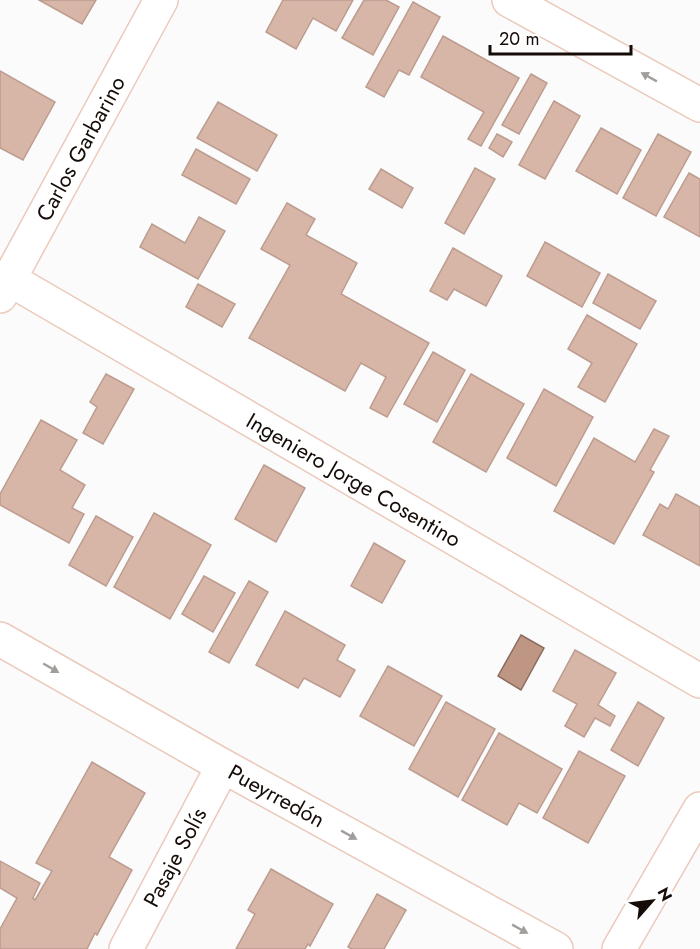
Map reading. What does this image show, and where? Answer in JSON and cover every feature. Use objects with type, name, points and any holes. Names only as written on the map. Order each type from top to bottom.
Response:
[{"type":"street","name":"Carlos Garbarino","points":[[4,287],[160,0]]},
{"type":"street","points":[[509,0],[700,105]]},
{"type":"street","name":"Ingeniero Jorge Cosentino","points":[[4,287],[700,681]]},
{"type":"street","name":"Pueyrredón","points":[[0,639],[223,766],[556,949]]},
{"type":"street","name":"Pasaje Solís","points":[[126,949],[223,766]]},
{"type":"street","points":[[619,949],[700,809]]},
{"type":"shaded area","points":[[521,635],[544,648],[521,690],[498,676]]},
{"type":"building","points":[[39,0],[96,0],[82,24]]},
{"type":"building","points":[[283,0],[353,0],[336,31],[313,18],[296,49],[266,32]]},
{"type":"building","points":[[364,0],[386,0],[399,7],[373,55],[342,38]]},
{"type":"building","points":[[413,2],[440,17],[409,75],[399,70],[384,97],[366,87]]},
{"type":"building","points":[[443,36],[519,78],[481,146],[468,139],[484,112],[421,77]]},
{"type":"building","points":[[0,71],[55,102],[23,160],[0,148]]},
{"type":"building","points":[[531,74],[547,83],[519,134],[502,125]]},
{"type":"building","points":[[554,101],[580,116],[545,179],[519,165]]},
{"type":"building","points":[[218,102],[277,135],[257,171],[197,138]]},
{"type":"building","points":[[601,128],[641,150],[617,194],[576,171]]},
{"type":"building","points":[[497,134],[512,142],[503,157],[489,148]]},
{"type":"building","points":[[658,134],[691,152],[656,216],[623,198]]},
{"type":"building","points":[[196,149],[250,179],[236,204],[182,175]]},
{"type":"building","points":[[475,168],[495,179],[464,234],[445,223]]},
{"type":"building","points":[[381,169],[413,188],[402,208],[369,189]]},
{"type":"building","points":[[689,173],[700,179],[700,237],[664,217]]},
{"type":"building","points":[[287,203],[315,219],[306,235],[357,263],[341,294],[429,343],[387,417],[370,408],[386,377],[361,363],[345,391],[249,338],[290,265],[261,249]]},
{"type":"building","points":[[199,217],[225,231],[198,279],[140,247],[152,224],[185,243]]},
{"type":"building","points":[[545,242],[600,273],[582,307],[527,276]]},
{"type":"building","points":[[453,248],[502,276],[486,306],[454,289],[447,300],[430,291]]},
{"type":"building","points":[[608,274],[656,301],[640,329],[593,303]]},
{"type":"building","points":[[198,284],[235,304],[222,327],[186,307]]},
{"type":"building","points":[[587,315],[637,344],[605,402],[578,387],[592,363],[568,349]]},
{"type":"building","points":[[433,352],[465,370],[437,422],[404,404]]},
{"type":"building","points":[[106,374],[134,389],[103,444],[83,433],[97,407],[90,402]]},
{"type":"building","points":[[471,374],[524,404],[486,472],[433,442]]},
{"type":"building","points":[[544,389],[593,417],[556,486],[507,458]]},
{"type":"building","points":[[41,420],[77,440],[60,470],[85,485],[72,508],[84,514],[69,543],[0,505],[0,494]]},
{"type":"building","points":[[654,429],[669,436],[650,470],[654,472],[614,544],[554,511],[594,438],[635,462]]},
{"type":"building","points":[[264,465],[305,488],[276,542],[235,519]]},
{"type":"building","points":[[676,494],[700,507],[700,566],[643,535],[660,504],[668,509]]},
{"type":"building","points":[[154,513],[211,545],[170,619],[114,587]]},
{"type":"building","points":[[96,516],[133,537],[106,586],[69,565]]},
{"type":"building","points":[[374,543],[405,561],[382,603],[351,586]]},
{"type":"building","points":[[204,576],[235,593],[213,632],[182,614]]},
{"type":"building","points":[[249,581],[268,592],[229,663],[209,652]]},
{"type":"building","points":[[285,611],[345,645],[337,660],[355,670],[340,697],[304,678],[298,688],[256,665]]},
{"type":"building","points":[[575,650],[616,673],[598,705],[615,716],[610,726],[595,718],[584,737],[565,726],[577,704],[553,691]]},
{"type":"building","points":[[388,666],[442,696],[414,746],[360,716]]},
{"type":"building","points":[[446,702],[495,729],[458,797],[409,769]]},
{"type":"building","points":[[638,702],[664,718],[638,766],[611,750]]},
{"type":"building","points":[[499,733],[562,769],[537,813],[519,803],[507,825],[462,800]]},
{"type":"building","points":[[579,751],[625,776],[588,843],[543,818]]},
{"type":"building","points":[[92,762],[145,793],[109,857],[132,870],[87,949],[0,949],[0,929],[17,898],[0,888],[0,861],[40,883],[33,898],[35,900],[52,871],[36,863]]},
{"type":"building","points":[[271,869],[333,904],[310,946],[308,944],[305,949],[236,949],[255,914],[248,910]]},
{"type":"building","points":[[377,894],[406,910],[384,949],[348,947]]}]
